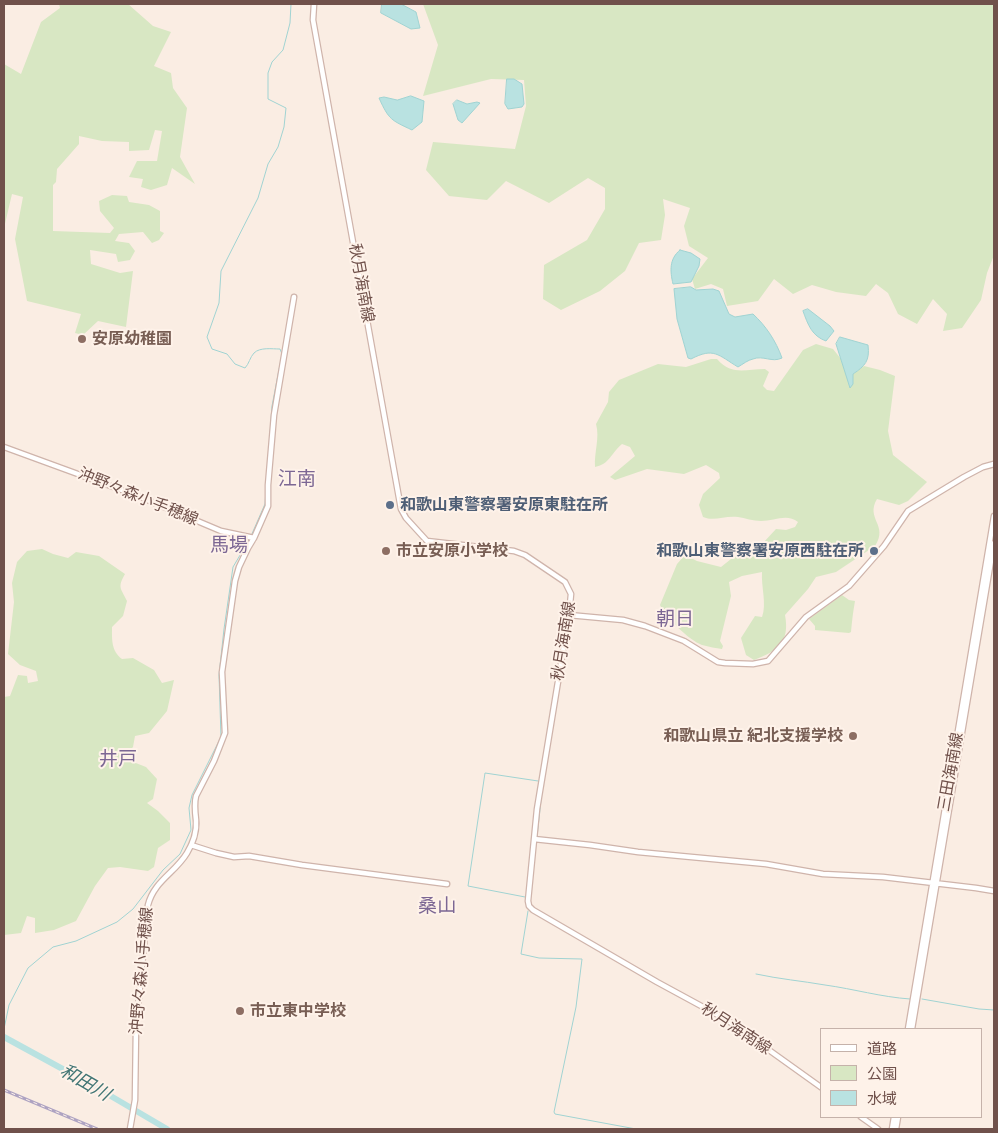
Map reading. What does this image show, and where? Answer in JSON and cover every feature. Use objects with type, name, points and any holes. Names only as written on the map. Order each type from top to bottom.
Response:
[{"type":"main road","name":"秋月海南線","points":[[314,4],[312,20],[401,510],[427,541],[514,551],[525,555],[565,582],[571,594],[542,774],[534,839],[529,906],[657,982],[727,1020],[820,1087]]},
{"type":"main road","points":[[254,538],[268,506],[274,415],[294,297]]},
{"type":"main road","name":"沖野々森小手穂線","points":[[4,447],[138,496],[221,531],[254,538],[239,567],[235,581],[222,672],[225,733],[194,802],[196,829],[191,845],[181,861],[154,888],[148,905],[136,1027],[134,1102],[130,1129]]},
{"type":"main road","points":[[569,615],[622,620],[644,626],[684,641],[718,662],[753,664],[768,661],[806,617],[849,586],[884,546],[908,511],[982,467],[994,464]]},
{"type":"main road","name":"三田海南線","points":[[912,1028],[994,516]]},
{"type":"main road","name":"三田海南線","points":[[908,1028],[994,543]]},
{"type":"main road","points":[[534,839],[638,852],[766,864],[822,874],[884,877],[994,891]]},
{"type":"main road","points":[[191,845],[216,853],[234,856],[249,856],[447,884]]},
{"type":"main road","points":[[862,1118],[878,1129]]},
{"type":"green space","points":[[59,4],[128,4],[153,26],[171,32],[154,66],[171,73],[173,88],[187,108],[180,157],[195,184],[172,168],[167,185],[151,190],[141,187],[143,179],[129,177],[137,161],[157,161],[162,131],[155,130],[149,150],[129,151],[129,142],[102,141],[79,136],[79,144],[57,169],[56,182],[53,185],[53,231],[110,233],[114,228],[100,211],[99,201],[112,195],[127,196],[129,202],[149,205],[160,211],[160,231],[164,233],[159,240],[152,243],[143,232],[119,234],[115,241],[129,243],[135,251],[130,260],[118,262],[116,254],[90,250],[91,264],[120,273],[133,271],[126,327],[98,321],[83,335],[75,333],[81,314],[27,301],[15,239],[23,197],[12,194],[4,228],[4,64],[21,74],[41,22],[60,8]]},
{"type":"green space","points":[[423,4],[994,4],[994,255],[987,273],[981,300],[962,328],[943,331],[947,314],[933,299],[917,324],[898,314],[888,293],[876,284],[866,296],[836,292],[812,285],[793,294],[774,279],[758,301],[727,306],[723,289],[711,284],[695,289],[692,279],[708,258],[689,246],[684,226],[690,208],[663,199],[665,215],[661,240],[639,243],[625,271],[600,291],[561,310],[543,299],[544,265],[587,240],[605,209],[605,188],[588,178],[549,203],[506,181],[487,200],[449,196],[426,170],[433,142],[515,149],[526,106],[524,80],[491,79],[423,96],[438,45]]},
{"type":"green space","points":[[816,344],[833,349],[841,359],[853,384],[853,374],[864,366],[895,376],[888,431],[893,455],[927,482],[908,501],[899,505],[877,499],[874,512],[880,533],[875,546],[836,572],[816,577],[785,615],[786,632],[784,639],[776,649],[754,660],[746,655],[741,638],[755,616],[762,617],[764,607],[762,572],[742,576],[729,582],[731,596],[720,641],[723,646],[722,649],[702,645],[685,634],[672,622],[660,605],[677,564],[685,555],[697,561],[721,567],[736,555],[754,549],[763,543],[776,529],[786,530],[795,527],[798,522],[789,518],[755,521],[741,517],[712,519],[703,517],[699,505],[703,494],[720,478],[719,473],[706,465],[684,474],[647,469],[615,480],[610,477],[635,456],[630,447],[622,444],[607,461],[595,467],[596,424],[608,402],[609,392],[619,380],[658,364],[686,367],[717,359],[728,368],[734,370],[765,369],[769,372],[763,386],[767,390],[774,391],[803,350]]},
{"type":"green space","points":[[42,549],[68,558],[76,552],[99,556],[125,574],[121,585],[127,601],[123,616],[112,627],[114,649],[122,659],[133,658],[154,670],[162,683],[174,680],[167,711],[149,733],[135,736],[133,747],[123,758],[146,767],[157,779],[153,799],[147,803],[170,823],[170,840],[158,848],[154,867],[148,871],[120,867],[108,868],[95,886],[76,921],[54,930],[35,933],[35,918],[27,916],[21,933],[4,935],[4,697],[10,696],[18,675],[27,676],[28,683],[38,681],[36,671],[20,665],[8,654],[14,602],[12,583],[17,562],[27,551]]},
{"type":"green space","points":[[842,595],[849,600],[855,601],[851,632],[815,630],[815,626],[809,619]]},
{"type":"water","points":[[382,4],[401,4],[416,12],[420,28],[411,29],[381,13]]},
{"type":"water","points":[[507,79],[514,79],[522,84],[524,104],[522,107],[508,109],[505,104]]},
{"type":"water","points":[[411,96],[424,101],[422,122],[412,130],[391,118],[385,111],[379,98],[384,97],[397,100]]},
{"type":"water","points":[[457,100],[467,104],[480,103],[462,123],[458,120],[453,104]]},
{"type":"water","points":[[680,250],[691,253],[700,259],[699,266],[691,282],[673,284],[671,274],[672,261]]},
{"type":"water","points":[[691,287],[696,290],[713,289],[719,291],[729,314],[735,317],[753,314],[770,334],[782,358],[775,360],[757,358],[749,360],[738,367],[711,353],[699,355],[691,359],[688,358],[677,319],[674,289]]},
{"type":"water","points":[[808,309],[834,331],[826,341],[817,336],[809,325],[803,311]]},
{"type":"water","points":[[840,337],[868,345],[866,362],[864,366],[853,374],[853,384],[850,388],[836,344]]},
{"type":"waterway","points":[[251,536],[265,504],[272,406],[282,354],[280,349],[259,350],[253,355],[245,368],[235,364],[227,354],[212,349],[207,337],[219,303],[221,271],[258,198],[268,164],[278,147],[284,127],[286,108],[268,99],[268,73],[272,62],[283,50],[290,23],[291,4]]},
{"type":"waterway","points":[[4,1029],[9,1005],[28,968],[53,947],[76,941],[117,922],[133,909],[163,870],[180,854],[191,830],[189,808],[192,795],[221,737],[219,675],[224,629],[233,567],[249,540]]},
{"type":"waterway","points":[[569,629],[571,619]]},
{"type":"waterway","points":[[547,760],[555,714]]},
{"type":"waterway","points":[[525,897],[468,886],[485,773],[538,781]]},
{"type":"waterway","points":[[537,837],[542,791]]},
{"type":"waterway","points":[[534,859],[536,841]]},
{"type":"waterway","points":[[528,911],[521,954],[539,958],[582,959],[576,1007],[554,1112],[555,1114],[636,1129]]},
{"type":"waterway","points":[[756,974],[910,999]]},
{"type":"waterway","points":[[922,999],[994,1010]]},
{"type":"waterway","name":"和田川","points":[[4,1037],[167,1129]]},
{"type":"railway","points":[[4,1090],[97,1129]]},
{"type":"place","name":"安原幼稚園","points":[[82,339]]},
{"type":"place","name":"和歌山東警察署安原東駐在所","points":[[390,505]]},
{"type":"place","name":"市立安原小学校","points":[[386,551]]},
{"type":"place","name":"和歌山東警察署安原西駐在所","points":[[874,551]]},
{"type":"place","name":"和歌山県立 紀北支援学校","points":[[853,736]]},
{"type":"place","name":"市立東中学校","points":[[240,1011]]},
{"type":"district","name":"江南","points":[[297,480]]},
{"type":"district","name":"馬場","points":[[229,546]]},
{"type":"district","name":"朝日","points":[[675,620]]},
{"type":"district","name":"井戸","points":[[118,760]]},
{"type":"district","name":"桑山","points":[[437,907]]}]
